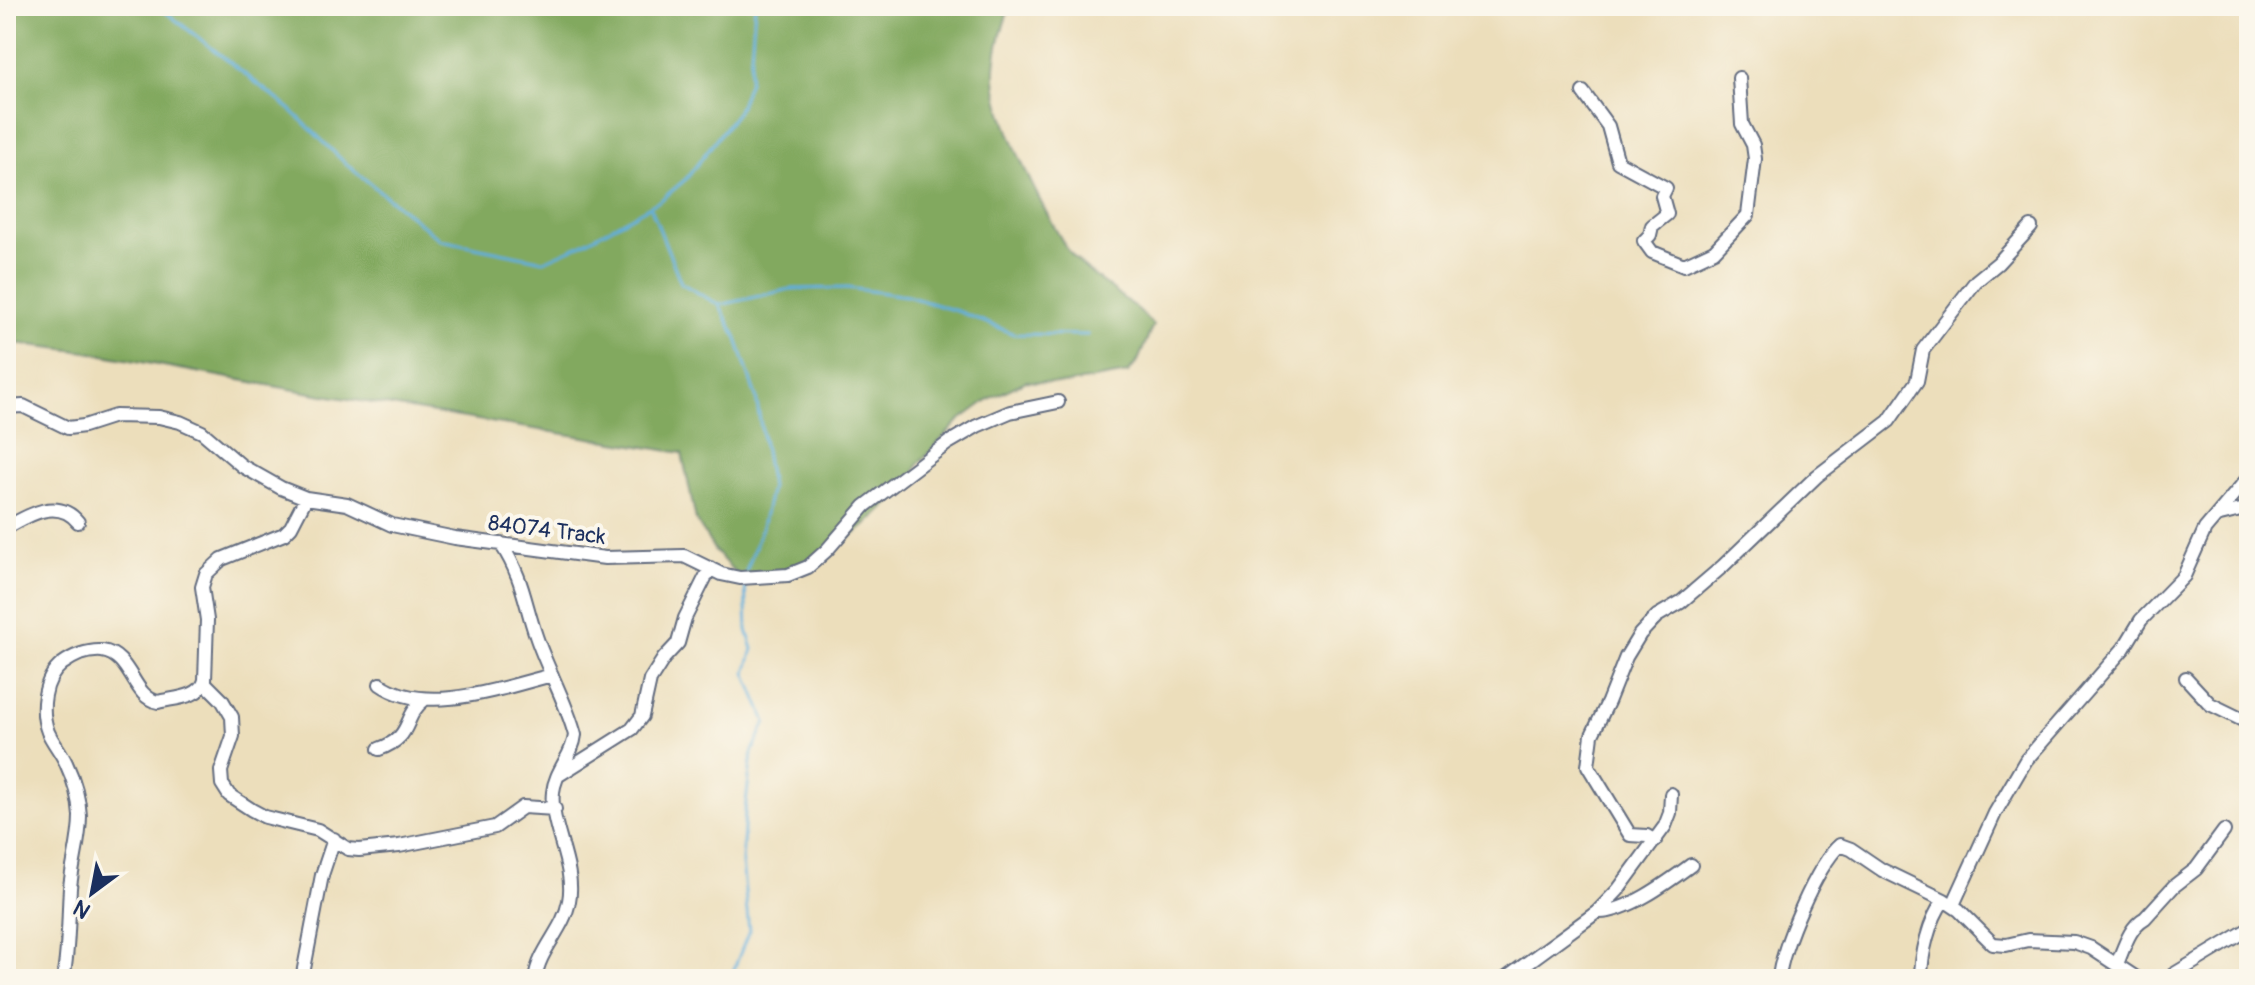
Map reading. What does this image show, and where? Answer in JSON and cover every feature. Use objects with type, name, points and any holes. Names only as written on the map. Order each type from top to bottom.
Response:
[{"type":"street","points":[[1583,92],[1608,126],[1618,162],[1666,188],[1662,196],[1667,214],[1652,226],[1650,235],[1644,241],[1652,252],[1684,265],[1714,251],[1748,215],[1755,159],[1753,145],[1742,124],[1739,78]]},
{"type":"street","points":[[1655,841],[1647,836],[1630,835],[1588,766],[1592,735],[1626,657],[1640,634],[1657,616],[1681,602],[1723,566],[1827,468],[1889,421],[1917,381],[1923,350],[1976,281],[1998,263],[2031,227]]},
{"type":"street","name":"84074 Track","points":[[6,407],[23,406],[68,428],[115,416],[159,417],[180,422],[202,432],[256,475],[306,498],[347,504],[392,525],[605,558],[684,556],[721,574],[740,578],[788,575],[808,567],[865,506],[948,443],[1010,412],[1058,402]]},
{"type":"street","points":[[1921,979],[1921,965],[1933,917],[1948,903],[2026,760],[2124,648],[2141,620],[2184,576],[2201,536],[2249,477]]},
{"type":"street","points":[[63,979],[69,933],[70,885],[80,818],[75,785],[44,721],[44,702],[50,681],[58,667],[73,657],[97,651],[113,655],[125,665],[152,701],[196,693],[205,683],[207,620],[202,587],[206,574],[222,559],[284,534],[306,498]]},
{"type":"street","points":[[2216,516],[2249,508]]},
{"type":"street","points":[[6,528],[34,513],[53,509],[63,509],[78,522]]},
{"type":"street","points":[[501,544],[515,565],[536,636],[575,735],[553,792],[570,893],[565,915],[541,954],[535,979]]},
{"type":"street","points":[[559,775],[632,729],[639,721],[647,686],[664,658],[678,643],[685,618],[710,568]]},
{"type":"street","points":[[380,684],[400,696],[425,699],[473,694],[552,675]]},
{"type":"street","points":[[2186,678],[2210,704],[2249,723]]},
{"type":"street","points":[[205,683],[222,700],[232,717],[233,736],[221,771],[222,784],[229,795],[265,817],[302,825],[354,850],[399,846],[500,826],[523,807],[555,809]]},
{"type":"street","points":[[379,749],[399,740],[425,699]]},
{"type":"street","points":[[1505,979],[1597,912],[1618,890],[1669,817],[1671,794]]},
{"type":"street","points":[[2117,964],[2129,935],[2139,922],[2174,886],[2196,869],[2224,831]]},
{"type":"street","points":[[302,979],[322,875],[334,839]]},
{"type":"street","points":[[1779,979],[1786,946],[1801,908],[1840,845],[1948,903],[1993,944],[2006,945],[2028,940],[2074,942],[2091,948],[2138,979]]},
{"type":"street","points":[[1597,912],[1616,910],[1670,881],[1691,865]]},
{"type":"street","points":[[2166,979],[2249,929]]},
{"type":"green space","points":[[6,6],[1010,6],[997,51],[995,78],[1004,118],[1023,165],[1067,249],[1087,270],[1153,325],[1138,361],[1128,373],[1064,384],[1026,381],[989,399],[959,421],[919,463],[910,481],[897,496],[864,527],[814,564],[740,578],[715,551],[696,520],[682,453],[317,394],[87,352],[6,342]]},
{"type":"waterway","points":[[158,6],[291,110],[347,165],[441,240],[544,261],[580,245],[661,200],[686,179],[738,111],[749,81],[755,6]]},
{"type":"waterway","points":[[651,208],[681,283],[719,305],[736,336],[756,397],[771,487],[762,527],[746,572]]},
{"type":"waterway","points":[[720,305],[790,289],[848,288],[907,296],[960,312],[1014,334],[1088,335]]},
{"type":"waterway","points":[[730,979],[749,931],[742,862],[745,811],[752,753],[766,722],[746,673],[753,649],[747,630],[745,584]]}]
